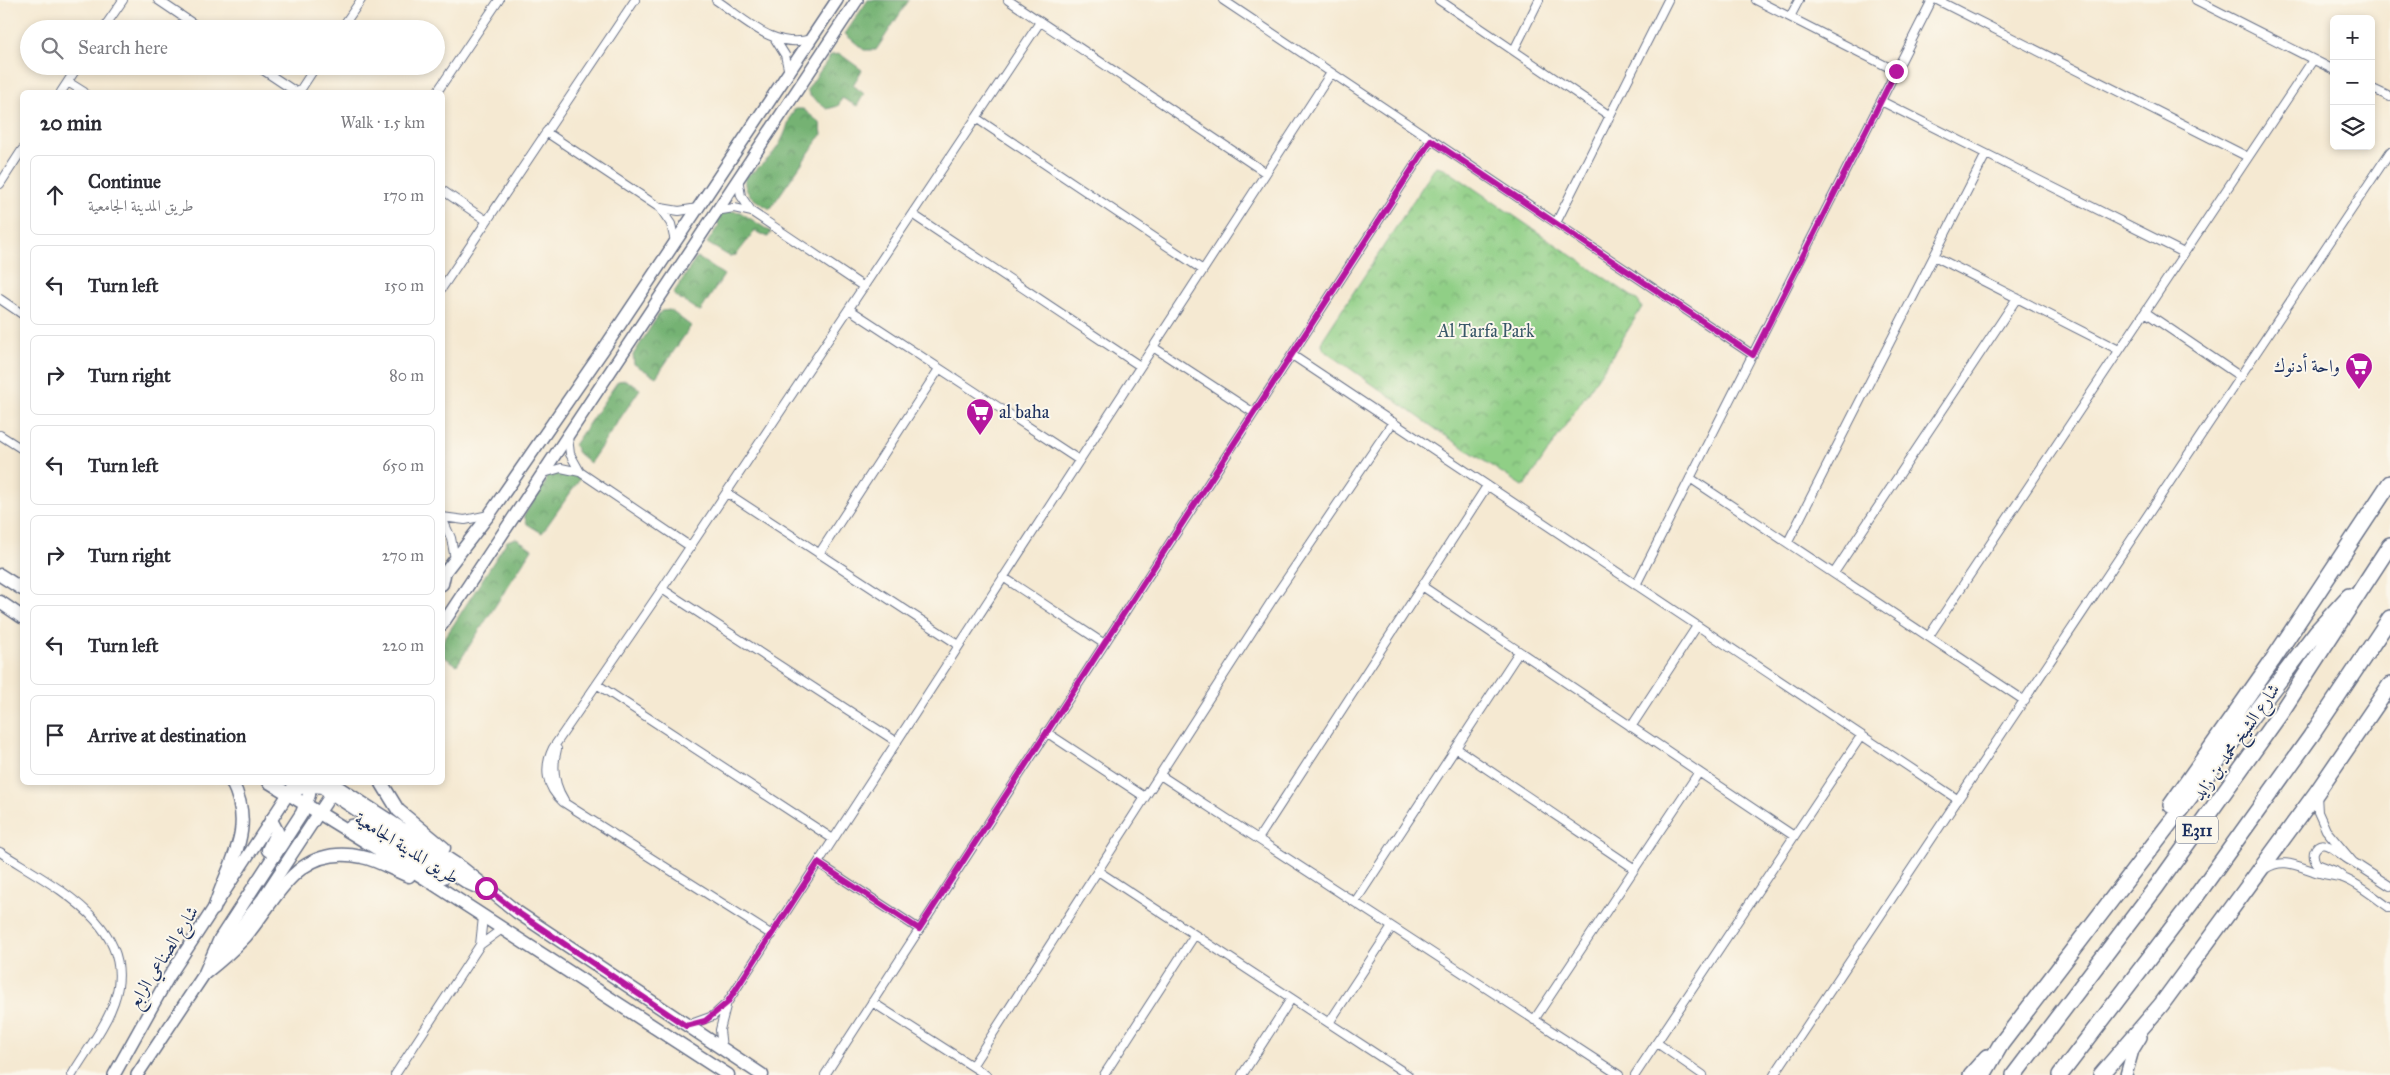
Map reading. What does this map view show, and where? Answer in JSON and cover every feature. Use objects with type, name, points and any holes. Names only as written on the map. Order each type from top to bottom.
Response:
[{"type":"highway","points":[[2135,867],[2164,815],[2272,661],[2390,484]]},
{"type":"highway","name":"شارع الشيخ محمد بن زايد","points":[[2014,1075],[2185,847],[2280,714],[2390,545]]},
{"type":"highway","points":[[1983,1075],[2002,1044],[2135,867],[2317,631],[2369,578]]},
{"type":"highway","name":"E311","points":[[2060,1075],[2195,898],[2311,736],[2390,618]]},
{"type":"highway","points":[[2101,1075],[2161,1005],[2317,792],[2389,688]]},
{"type":"highway","points":[[1971,1075],[2002,1044]]},
{"type":"main road","points":[[445,575],[489,515],[668,254],[837,0]]},
{"type":"main road","points":[[445,621],[857,0]]},
{"type":"main road","points":[[645,319],[642,308],[665,269],[668,254]]},
{"type":"main road","points":[[0,575],[20,588]]},
{"type":"main road","points":[[0,602],[20,616]]},
{"type":"main road","points":[[214,908],[239,847],[243,830],[242,812],[238,794],[234,785]]},
{"type":"main road","name":"طريق المدينة الجامعية","points":[[274,785],[502,928],[728,1075]]},
{"type":"main road","points":[[288,794],[315,785]]},
{"type":"main road","points":[[205,972],[213,952],[306,805],[315,785]]},
{"type":"main road","points":[[137,1075],[205,972],[263,898],[319,813],[315,785]]},
{"type":"main road","points":[[315,785],[468,883]]},
{"type":"main road","name":"طريق المدينة الجامعية","points":[[315,785],[462,868],[517,912],[762,1075]]},
{"type":"main road","points":[[383,785],[398,810],[443,847],[462,868]]},
{"type":"main road","name":"شارع الصناعي الرابع","points":[[114,1075],[168,978],[288,794]]},
{"type":"main road","points":[[213,952],[216,936],[223,920],[276,837],[278,831],[271,820]]},
{"type":"main road","points":[[350,832],[352,826],[358,825],[445,877],[489,890]]},
{"type":"main road","points":[[205,972],[220,961],[245,936],[292,874],[319,858],[350,855],[365,857],[407,876],[426,880]]},
{"type":"main road","points":[[2126,1075],[2133,1050],[2161,1005]]},
{"type":"main road","points":[[110,1075],[120,1064]]},
{"type":"street","points":[[110,20],[123,0]]},
{"type":"street","points":[[158,0],[188,20]]},
{"type":"street","points":[[347,20],[361,0]]},
{"type":"street","points":[[437,90],[499,0]]},
{"type":"street","points":[[445,284],[635,0]]},
{"type":"street","points":[[716,0],[775,39],[793,42],[811,39]]},
{"type":"street","points":[[1008,0],[1266,173]]},
{"type":"street","points":[[1223,0],[1753,355]]},
{"type":"street","points":[[1439,0],[1610,116]]},
{"type":"street","points":[[1514,50],[1539,0]]},
{"type":"street","points":[[1556,223],[1668,0]]},
{"type":"street","points":[[1756,0],[1896,71]]},
{"type":"street","points":[[1790,17],[1799,0]]},
{"type":"street","points":[[1636,585],[1932,0]]},
{"type":"street","points":[[1938,0],[2248,157]]},
{"type":"street","points":[[2202,1],[2330,68]]},
{"type":"street","points":[[772,935],[557,797],[548,783],[548,760],[554,748],[727,493],[1040,22]]},
{"type":"street","points":[[775,39],[785,55],[789,73]]},
{"type":"street","points":[[1929,636],[2313,60]]},
{"type":"street","points":[[686,1026],[705,1021],[727,1003],[1332,73]]},
{"type":"street","points":[[62,90],[72,75]]},
{"type":"street","points":[[271,75],[295,90]]},
{"type":"street","points":[[299,90],[310,75]]},
{"type":"street","points":[[68,82],[81,90]]},
{"type":"street","points":[[2375,90],[2389,97]]},
{"type":"street","points":[[1882,101],[2184,253]]},
{"type":"street","points":[[976,118],[1203,270]]},
{"type":"street","points":[[546,132],[660,208],[671,224],[675,242]]},
{"type":"street","points":[[825,1075],[1103,643],[1431,140]]},
{"type":"street","points":[[0,183],[20,153]]},
{"type":"street","points":[[1788,542],[1986,154]]},
{"type":"street","points":[[1774,1075],[2389,154]]},
{"type":"street","points":[[738,177],[741,196],[752,212]]},
{"type":"street","points":[[445,192],[488,221]]},
{"type":"street","points":[[660,208],[679,212],[698,208]]},
{"type":"street","points":[[716,212],[734,208],[752,212],[864,287]]},
{"type":"street","points":[[912,214],[1140,366]]},
{"type":"street","points":[[1934,256],[2119,350]]},
{"type":"street","points":[[1834,573],[2017,298]]},
{"type":"street","points":[[0,299],[20,313]]},
{"type":"street","points":[[849,309],[1079,460]]},
{"type":"street","points":[[2145,312],[2240,377]]},
{"type":"street","points":[[1153,347],[1254,413]]},
{"type":"street","points":[[1292,355],[1957,799]]},
{"type":"street","points":[[819,554],[940,369]]},
{"type":"street","points":[[972,1066],[1271,602],[1393,422]]},
{"type":"street","points":[[0,435],[20,448]]},
{"type":"street","points":[[568,436],[570,454],[580,472]]},
{"type":"street","points":[[544,473],[561,468],[580,472],[691,546]]},
{"type":"street","points":[[1690,478],[2025,700]]},
{"type":"street","points":[[1258,839],[1487,486]]},
{"type":"street","points":[[727,493],[959,645]]},
{"type":"street","points":[[445,517],[465,520],[489,515]]},
{"type":"street","points":[[445,524],[451,538],[455,561]]},
{"type":"street","points":[[1003,577],[1103,643]]},
{"type":"street","points":[[1422,586],[1794,836]]},
{"type":"street","points":[[662,589],[897,742]]},
{"type":"street","points":[[1631,727],[1697,626]]},
{"type":"street","points":[[1355,902],[1519,652]]},
{"type":"street","points":[[598,685],[833,839]]},
{"type":"street","points":[[1046,732],[1146,797]]},
{"type":"street","points":[[1635,1075],[1861,736]]},
{"type":"street","points":[[1456,748],[1635,869]]},
{"type":"street","points":[[1534,1020],[1700,772]]},
{"type":"street","points":[[1160,775],[1619,1075]]},
{"type":"street","points":[[2317,792],[2318,812],[2321,822],[2353,862]]},
{"type":"street","points":[[2390,886],[2353,862],[2344,859],[2326,844],[2319,846],[2314,852],[2316,864],[2335,871],[2390,908]]},
{"type":"street","points":[[0,852],[84,907],[103,929],[116,956],[118,986],[115,1000],[109,1014],[72,1075]]},
{"type":"street","points":[[2252,881],[2271,865],[2286,862],[2346,879]]},
{"type":"street","points":[[818,863],[919,929]]},
{"type":"street","points":[[1098,871],[1194,936],[1408,1075]]},
{"type":"street","points":[[480,945],[483,917]]},
{"type":"street","points":[[1329,1023],[1392,927]]},
{"type":"street","points":[[395,1075],[480,945],[502,928]]},
{"type":"street","points":[[1104,1075],[1194,936]]},
{"type":"street","points":[[1242,1075],[1291,999]]},
{"type":"street","points":[[872,1002],[986,1075]]},
{"type":"street","points":[[723,1050],[720,1030],[727,1003]]},
{"type":"street","points":[[1657,1043],[1703,1075]]},
{"type":"green space","points":[[868,0],[909,0],[876,50],[864,50],[845,34]]},
{"type":"green space","points":[[840,54],[862,70],[853,85],[864,94],[857,106],[842,98],[838,106],[827,109],[810,96],[807,90],[831,55]]},
{"type":"green space","points":[[795,109],[803,109],[820,123],[822,134],[770,209],[751,197],[746,189],[745,177],[773,154],[784,135]]},
{"type":"green space","name":"Al Tarfa Park","points":[[1436,166],[1444,168],[1637,300],[1642,307],[1610,359],[1526,484],[1522,486],[1437,430],[1324,350],[1322,345],[1323,339]]},
{"type":"green space","points":[[731,211],[740,212],[771,232],[768,237],[755,231],[736,255],[729,256],[707,243],[719,225],[716,220],[719,214]]},
{"type":"green space","points":[[697,257],[724,275],[700,312],[673,294]]},
{"type":"green space","points":[[670,310],[691,326],[656,377],[634,364],[633,355],[661,311]]},
{"type":"green space","points":[[626,380],[640,389],[590,463],[578,453],[574,445],[618,381]]},
{"type":"green space","points":[[555,469],[573,472],[580,479],[542,533],[527,524],[524,515],[545,484],[546,475]]},
{"type":"green space","points":[[516,538],[532,549],[457,665],[445,657],[445,638],[507,541]]},
{"type":"place","name":"واحة أدنوك","points":[[2359,390]]},
{"type":"place","name":"al baha","points":[[980,436]]},
{"type":"route","points":[[486,888],[517,912],[686,1026],[705,1021],[714,1016],[727,1003],[818,863],[919,929],[1103,643],[1340,283],[1431,140],[1753,355],[1896,71]]}]
